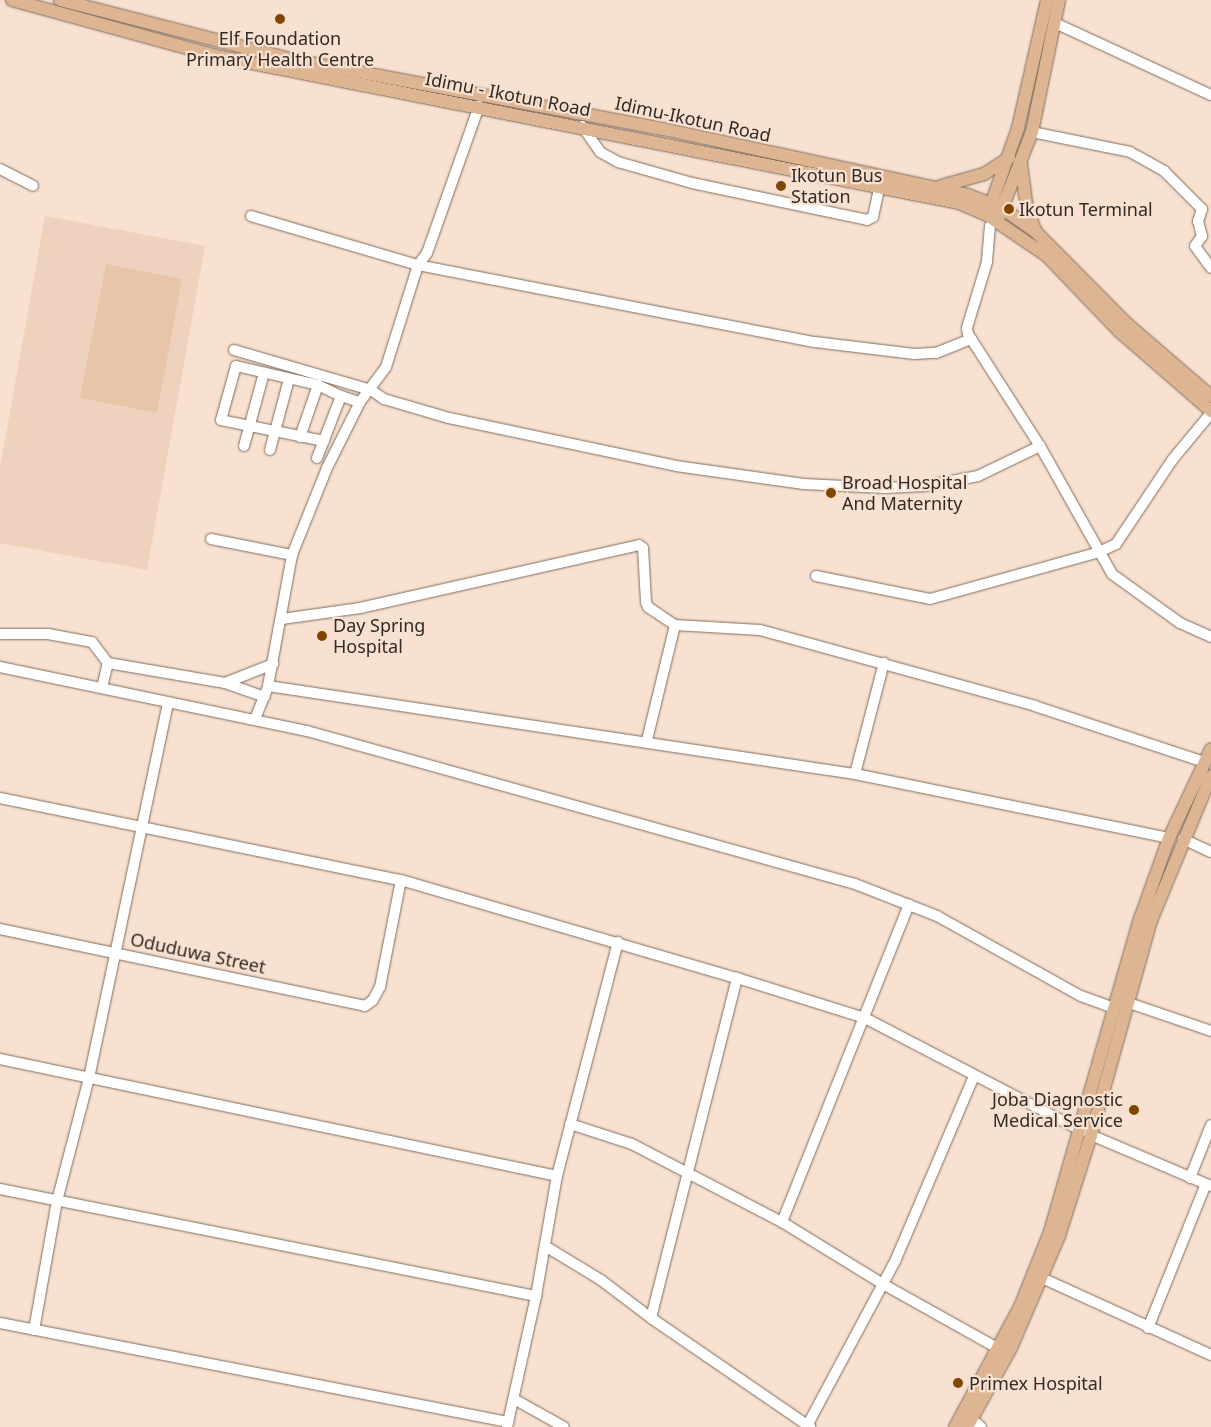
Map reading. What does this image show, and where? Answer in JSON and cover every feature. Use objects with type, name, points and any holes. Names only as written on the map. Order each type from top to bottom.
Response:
[{"type":"main road","points":[[12,0],[73,7]]},
{"type":"main road","name":"Idimu-Ikotun Road","points":[[60,0],[73,7],[288,59],[448,95],[663,129],[833,168],[936,187],[968,195],[993,215]]},
{"type":"main road","points":[[993,215],[1014,160],[1047,0]]},
{"type":"main road","points":[[936,187],[976,178],[1014,160],[1032,132],[1059,0]]},
{"type":"main road","name":"Idimu - Ikotun Road","points":[[448,95],[479,106],[879,188],[947,200],[993,215]]},
{"type":"main road","points":[[1014,160],[1027,209],[1036,232],[1126,323],[1211,396]]},
{"type":"main road","points":[[993,215],[1036,232]]},
{"type":"main road","points":[[993,215],[1047,256],[1120,332],[1211,412]]},
{"type":"main road","points":[[1087,1133],[1114,1008],[1140,919],[1169,838],[1211,749]]},
{"type":"main road","points":[[973,1424],[1011,1348],[1042,1278],[1150,923],[1183,839],[1211,776]]},
{"type":"main road","points":[[954,1427],[999,1349],[1054,1234]]},
{"type":"street","points":[[1055,24],[1211,95]]},
{"type":"street","points":[[255,719],[265,697],[273,664],[292,555],[327,468],[360,402],[371,390],[386,367],[418,265],[427,253],[479,106]]},
{"type":"street","points":[[582,126],[600,152],[618,162],[692,184],[867,220],[873,217],[879,188]]},
{"type":"street","points":[[1032,132],[1130,152],[1156,166],[1197,200],[1202,209],[1198,221],[1206,238],[1195,246],[1196,251],[1211,268]]},
{"type":"street","points":[[0,169],[33,186]]},
{"type":"street","points":[[993,215],[987,262],[967,328],[971,339],[1040,446],[1112,574],[1180,623],[1211,637]]},
{"type":"street","points":[[251,216],[418,265],[843,346],[914,354],[936,353],[971,339]]},
{"type":"street","points":[[234,350],[371,390],[384,398],[449,418],[676,466],[804,484],[886,488],[926,486],[978,476],[1040,446]]},
{"type":"street","points":[[324,442],[221,420],[236,366],[318,386],[360,402]]},
{"type":"street","points":[[244,446],[264,373]]},
{"type":"street","points":[[270,450],[289,379]]},
{"type":"street","points":[[300,436],[318,386]]},
{"type":"street","points":[[317,458],[341,396]]},
{"type":"street","points":[[816,576],[930,599],[1099,552],[1116,544],[1173,459],[1211,412]]},
{"type":"street","points":[[211,539],[292,555]]},
{"type":"street","points":[[282,619],[360,608],[639,545],[643,548],[646,602],[648,607],[675,625],[760,630],[1035,706],[1204,762]]},
{"type":"street","points":[[647,740],[675,625]]},
{"type":"street","points":[[0,634],[48,634],[92,642],[108,664],[225,682],[265,697]]},
{"type":"street","points":[[855,774],[884,663]]},
{"type":"street","points":[[102,688],[108,664]]},
{"type":"street","points":[[225,682],[273,664]]},
{"type":"street","points":[[0,667],[255,719],[446,767],[854,884],[937,916],[1081,996],[1114,1008]]},
{"type":"street","points":[[268,686],[647,740],[855,774],[1169,838]]},
{"type":"street","points":[[34,1330],[57,1200],[89,1078],[168,702]]},
{"type":"street","points":[[0,798],[142,825],[401,880],[618,942],[865,1018],[1087,1133],[1209,1185],[1148,1328]]},
{"type":"street","points":[[1183,839],[1211,852]]},
{"type":"street","name":"Oduduwa Street","points":[[0,930],[115,952],[365,1006],[374,1000],[380,987],[401,880]]},
{"type":"street","points":[[782,1222],[909,904]]},
{"type":"street","points":[[0,1323],[507,1425],[536,1296],[557,1176],[570,1124],[591,1055],[618,942]]},
{"type":"street","points":[[651,1318],[686,1171],[737,978]]},
{"type":"street","points":[[1126,1002],[1211,1031]]},
{"type":"street","points":[[0,1059],[557,1176]]},
{"type":"street","points":[[545,1246],[601,1280],[651,1318],[809,1426],[881,1283],[896,1259],[974,1076]]},
{"type":"street","points":[[570,1124],[632,1144],[686,1171],[782,1222],[881,1283],[999,1349]]},
{"type":"street","points":[[1190,1178],[1211,1125]]},
{"type":"street","points":[[0,1189],[536,1296]]},
{"type":"street","points":[[1042,1278],[1148,1328],[1211,1355]]},
{"type":"street","points":[[514,1399],[564,1427]]},
{"type":"shaded area","points":[[45,216],[205,246],[147,570],[0,543],[0,468]]},
{"type":"shaded area","points":[[106,264],[182,279],[157,413],[80,398]]},
{"type":"place","name":"Elf Foundation Primary Health Centre","points":[[280,19]]},
{"type":"place","name":"Ikotun Bus Station","points":[[781,186]]},
{"type":"place","name":"Ikotun Terminal","points":[[1009,209]]},
{"type":"place","name":"Broad Hospital And Maternity","points":[[831,493]]},
{"type":"place","name":"Day Spring Hospital","points":[[322,636]]},
{"type":"place","name":"Joba Diagnostic Medical Service","points":[[1134,1110]]},
{"type":"place","name":"Primex Hospital","points":[[958,1383]]}]
